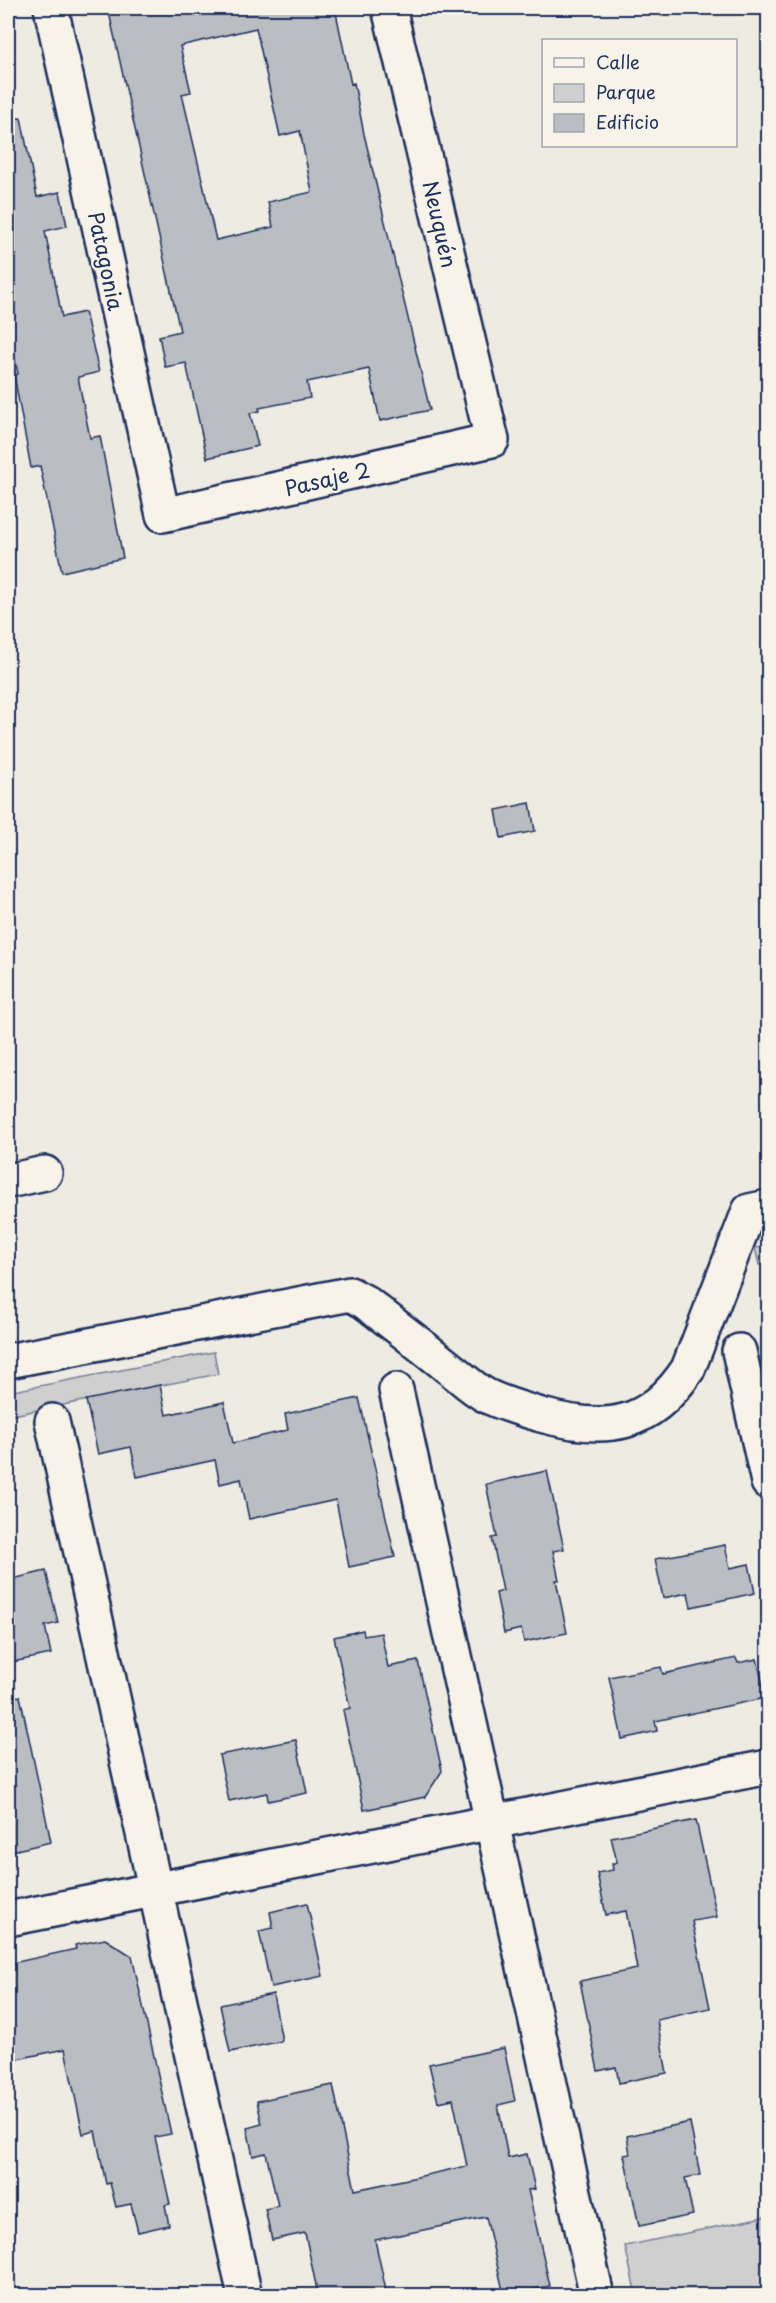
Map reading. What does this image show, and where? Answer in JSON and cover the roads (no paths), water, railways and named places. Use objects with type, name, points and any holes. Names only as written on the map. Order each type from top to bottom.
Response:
[{"type":"street","name":"Patagonia","points":[[51,8],[163,515]]},
{"type":"street","name":"Neuquén","points":[[389,8],[492,440]]},
{"type":"street","name":"Pasaje 2","points":[[163,515],[492,440]]},
{"type":"street","points":[[8,1181],[45,1173]]},
{"type":"street","points":[[8,1361],[350,1294],[365,1302],[484,1394],[516,1408],[582,1425],[614,1423],[657,1406],[676,1387],[688,1369],[749,1211],[768,1207]]},
{"type":"street","points":[[740,1352],[768,1482]]},
{"type":"street","points":[[396,1390],[597,2295]]},
{"type":"street","points":[[52,1421],[245,2295]]},
{"type":"street","points":[[8,1919],[768,1767]]}]
